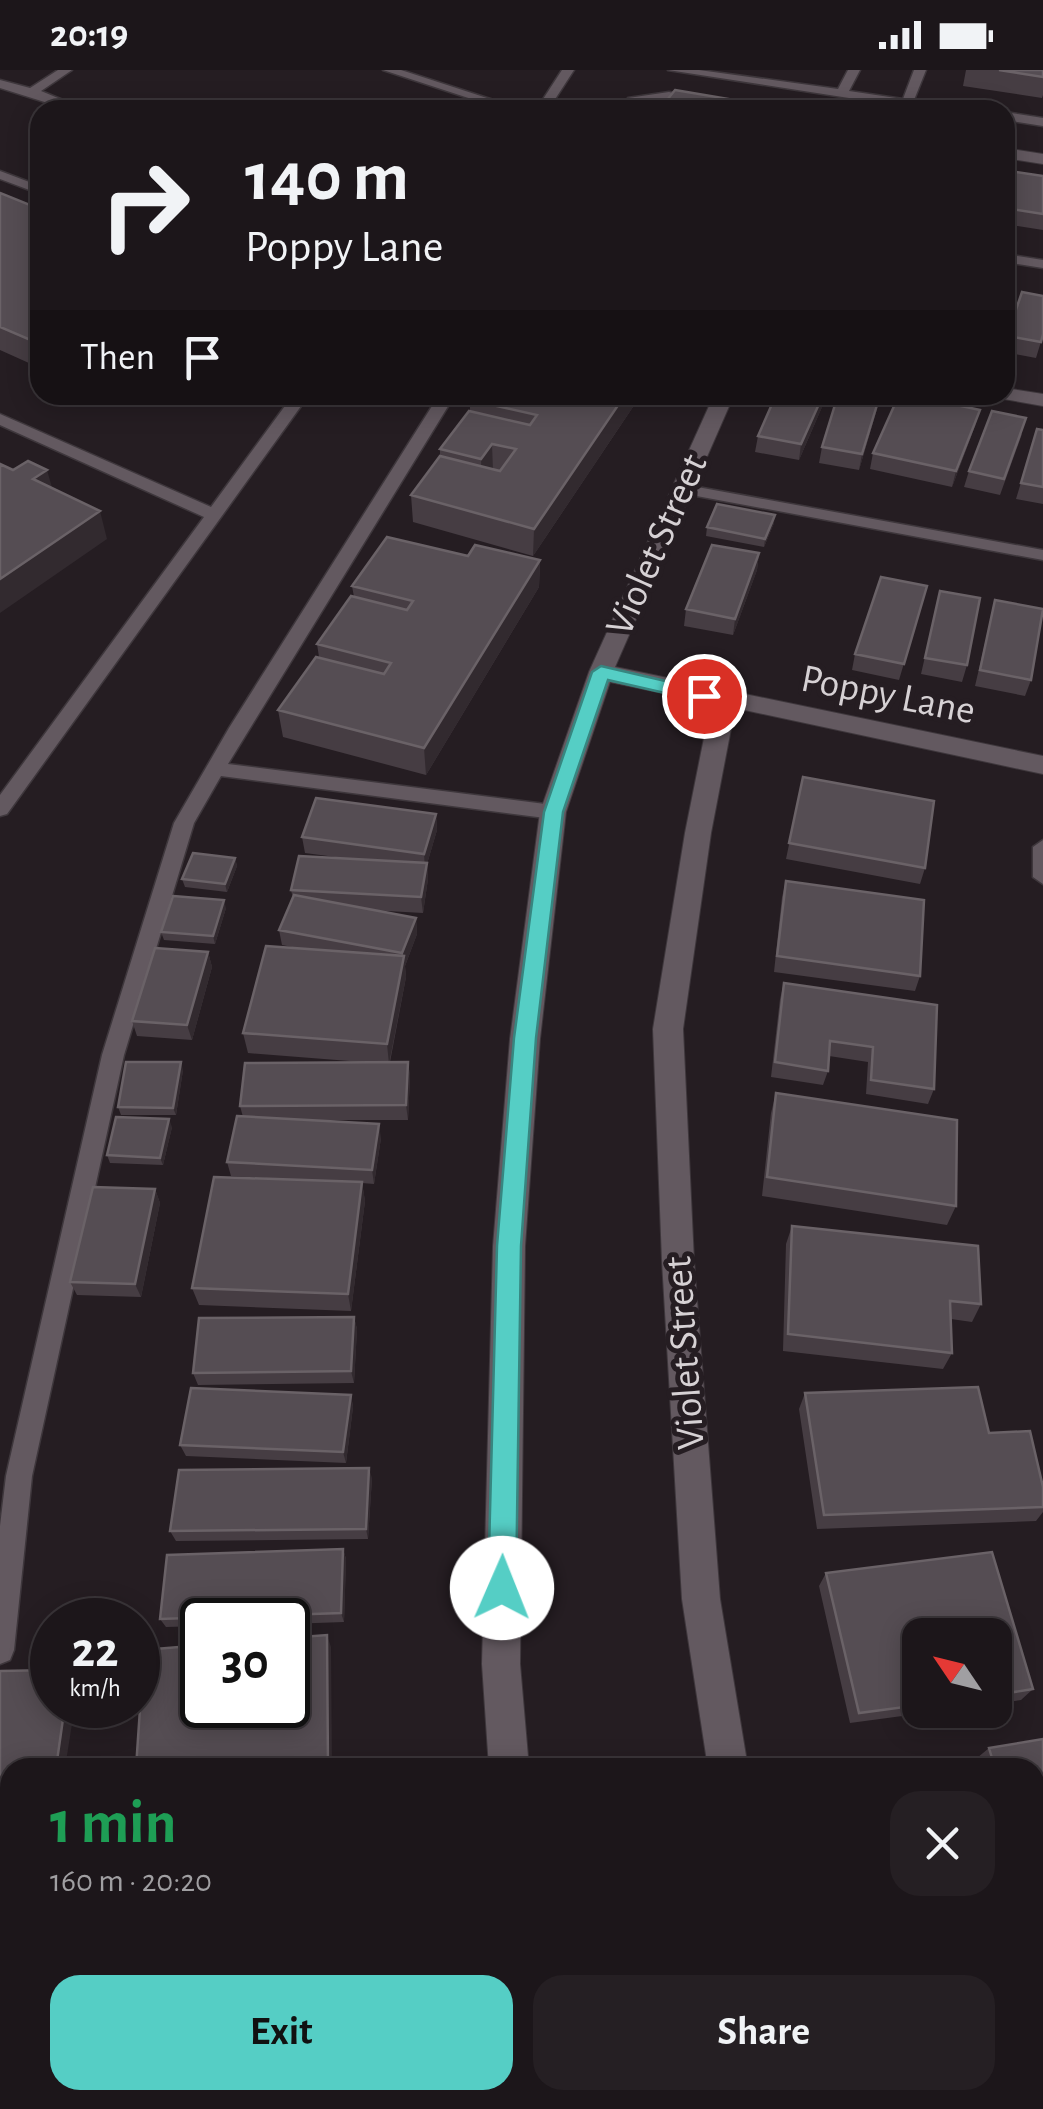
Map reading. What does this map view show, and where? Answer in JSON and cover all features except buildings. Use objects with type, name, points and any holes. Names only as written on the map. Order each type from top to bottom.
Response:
[{"type":"street","points":[[1015,155],[1043,159]]},
{"type":"street","points":[[1015,396],[1043,400]]},
{"type":"street","name":"Violet Street","points":[[508,1758],[501,1664],[509,1246],[525,1038],[554,812],[601,672],[720,405]]},
{"type":"street","name":"Poppy Lane","points":[[601,672],[1043,765]]},
{"type":"street","name":"Violet Street","points":[[724,700],[698,834],[668,1030],[678,1260],[701,1599],[726,1758]]},
{"type":"lane","points":[[32,92],[66,70]]},
{"type":"lane","points":[[389,70],[486,100]]},
{"type":"lane","points":[[548,100],[568,70]]},
{"type":"lane","points":[[674,70],[885,100]]},
{"type":"lane","points":[[842,94],[854,70]]},
{"type":"lane","points":[[908,100],[920,70]]},
{"type":"lane","points":[[0,84],[54,100]]},
{"type":"lane","points":[[639,100],[668,96],[694,100]]},
{"type":"lane","points":[[1015,118],[1043,122]]},
{"type":"lane","points":[[0,175],[30,186]]},
{"type":"lane","points":[[1015,260],[1043,264]]},
{"type":"lane","points":[[0,809],[295,405]]},
{"type":"lane","points":[[0,1650],[18,1476],[112,1055],[184,823],[442,405]]},
{"type":"lane","points":[[0,419],[214,515]]},
{"type":"lane","points":[[682,489],[1043,554]]},
{"type":"lane","points":[[215,769],[554,812]]},
{"type":"lane","points":[[1043,847],[1043,877]]},
{"type":"route","points":[[502,1588],[509,1246],[525,1038],[554,812],[601,672],[704,696]]}]
